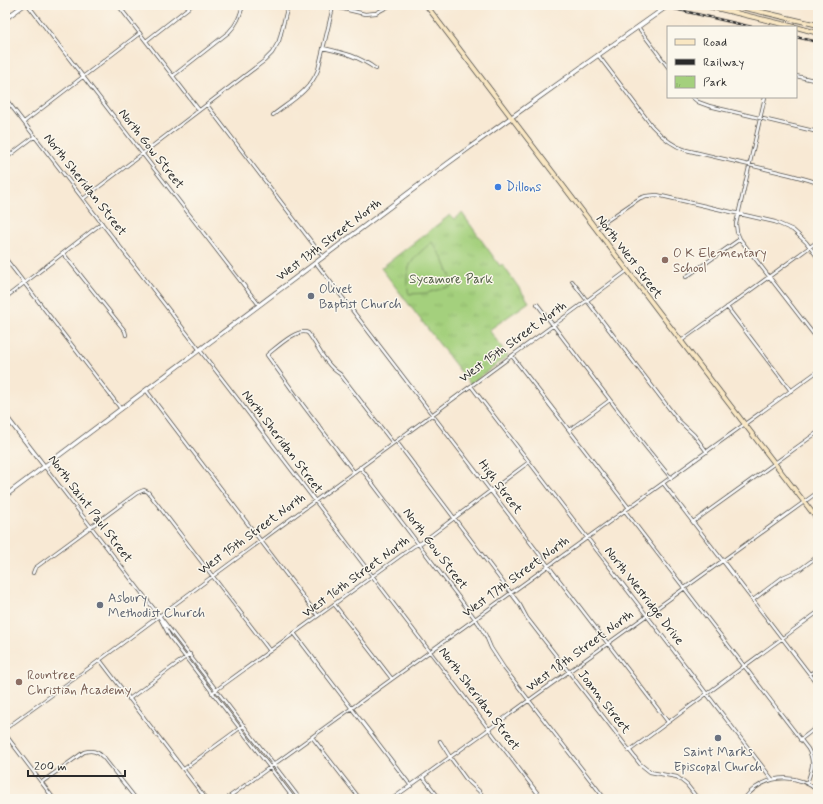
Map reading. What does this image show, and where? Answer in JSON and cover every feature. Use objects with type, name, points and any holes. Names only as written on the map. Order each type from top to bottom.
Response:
[{"type":"main road","name":"North West Street","points":[[426,5],[818,520]]},
{"type":"main road","points":[[703,5],[791,26]]},
{"type":"main road","points":[[732,5],[818,25]]},
{"type":"main road","points":[[797,28],[818,33]]},
{"type":"street","points":[[5,19],[24,5]]},
{"type":"street","name":"North Gow Street","points":[[28,5],[259,305]]},
{"type":"street","points":[[118,5],[199,110]]},
{"type":"street","points":[[146,41],[192,5]]},
{"type":"street","points":[[173,76],[234,27],[239,18],[243,5]]},
{"type":"street","points":[[83,199],[264,61],[272,53],[279,41],[288,5]]},
{"type":"street","points":[[327,5],[365,14],[381,12],[391,5]]},
{"type":"street","name":"West 13th Street North","points":[[5,496],[511,117],[669,5]]},
{"type":"street","points":[[273,114],[309,86],[316,76],[333,7]]},
{"type":"street","points":[[638,27],[667,66]]},
{"type":"street","points":[[24,122],[140,33]]},
{"type":"street","points":[[323,48],[360,58],[376,69]]},
{"type":"street","points":[[598,55],[652,126],[666,140],[678,148],[797,176],[818,183]]},
{"type":"street","points":[[797,76],[818,81]]},
{"type":"street","name":"North Sheridan Street","points":[[5,98],[200,350],[542,799]]},
{"type":"street","points":[[693,98],[698,102],[709,106],[818,132]]},
{"type":"street","points":[[765,98],[738,214],[736,232],[818,340]]},
{"type":"street","points":[[206,105],[323,257]]},
{"type":"street","points":[[5,159],[35,136]]},
{"type":"street","points":[[595,228],[640,198],[651,195],[775,222],[793,230],[818,258]]},
{"type":"street","points":[[5,298],[102,223]]},
{"type":"street","points":[[686,277],[740,239]]},
{"type":"street","points":[[681,341],[818,241]]},
{"type":"street","points":[[62,253],[125,331],[126,335]]},
{"type":"street","points":[[5,258],[121,409]]},
{"type":"street","name":"High Street","points":[[316,263],[668,722]]},
{"type":"street","name":"West 15th Street North","points":[[5,729],[628,271]]},
{"type":"street","points":[[572,281],[678,420],[694,435],[707,452]]},
{"type":"street","points":[[537,304],[671,478]]},
{"type":"street","points":[[727,307],[791,391]]},
{"type":"street","name":"Joann Street","points":[[354,472],[267,355],[295,334],[304,331],[308,333],[330,366],[340,374],[455,518],[520,605],[527,618],[644,769],[650,772],[677,777],[687,785],[698,799]]},
{"type":"street","points":[[512,356],[629,508]]},
{"type":"street","name":"West 17th Street North","points":[[226,799],[818,371]]},
{"type":"street","name":"North Westridge Drive","points":[[471,386],[772,779]]},
{"type":"street","points":[[146,390],[318,616]]},
{"type":"street","points":[[569,430],[610,400]]},
{"type":"street","name":"North Saint Paul Street","points":[[5,415],[300,799]]},
{"type":"street","points":[[693,522],[818,432]]},
{"type":"street","name":"West 16th Street North","points":[[212,693],[372,576],[414,546],[421,543],[529,462]]},
{"type":"street","name":"North Gow Street","points":[[360,467],[475,619],[504,668],[605,799]]},
{"type":"street","points":[[663,483],[818,685]]},
{"type":"street","points":[[34,573],[35,568],[91,526],[144,490],[148,492],[270,651]]},
{"type":"street","name":"West 18th Street North","points":[[392,799],[818,492]]},
{"type":"street","points":[[625,511],[811,755],[811,770],[807,783]]},
{"type":"street","points":[[753,600],[783,577],[799,570],[818,556]]},
{"type":"street","points":[[334,604],[392,680]]},
{"type":"street","points":[[629,751],[818,612]]},
{"type":"street","name":"North Saint Paul Street","points":[[159,616],[170,637],[185,658],[294,799]]},
{"type":"street","points":[[294,634],[411,786]]},
{"type":"street","points":[[129,698],[190,654]]},
{"type":"street","points":[[100,660],[206,799]]},
{"type":"street","points":[[810,674],[818,669]]},
{"type":"street","points":[[184,770],[244,725]]},
{"type":"street","points":[[800,740],[818,726]]},
{"type":"street","points":[[5,734],[54,799]]},
{"type":"street","points":[[312,737],[360,799]]},
{"type":"street","points":[[440,741],[466,779],[485,799]]},
{"type":"street","points":[[42,782],[84,752],[94,751],[103,757],[136,799]]},
{"type":"street","points":[[423,777],[440,799]]},
{"type":"street","points":[[744,799],[749,793],[772,779],[792,779],[807,783],[818,791]]},
{"type":"green space","name":"Sycamore Park","points":[[462,213],[500,266],[502,264],[529,302],[489,330],[508,356],[470,384],[381,268],[450,215],[454,219]]},
{"type":"green space","points":[[432,242],[443,259],[453,284],[451,286],[427,293],[409,294],[407,285],[408,270],[419,253]]},
{"type":"railway","points":[[658,5],[748,26]]},
{"type":"railway","points":[[797,37],[818,42]]},
{"type":"place","name":"Dillons","points":[[498,187]]},
{"type":"place","name":"O K Elementary School","points":[[665,260]]},
{"type":"place","name":"Olivet Baptist Church","points":[[311,296]]},
{"type":"place","name":"Asbury Methodist Church","points":[[100,605]]},
{"type":"place","name":"Rountree Christian Academy","points":[[19,682]]},
{"type":"place","name":"Saint Marks Episcopal Church","points":[[718,738]]}]
